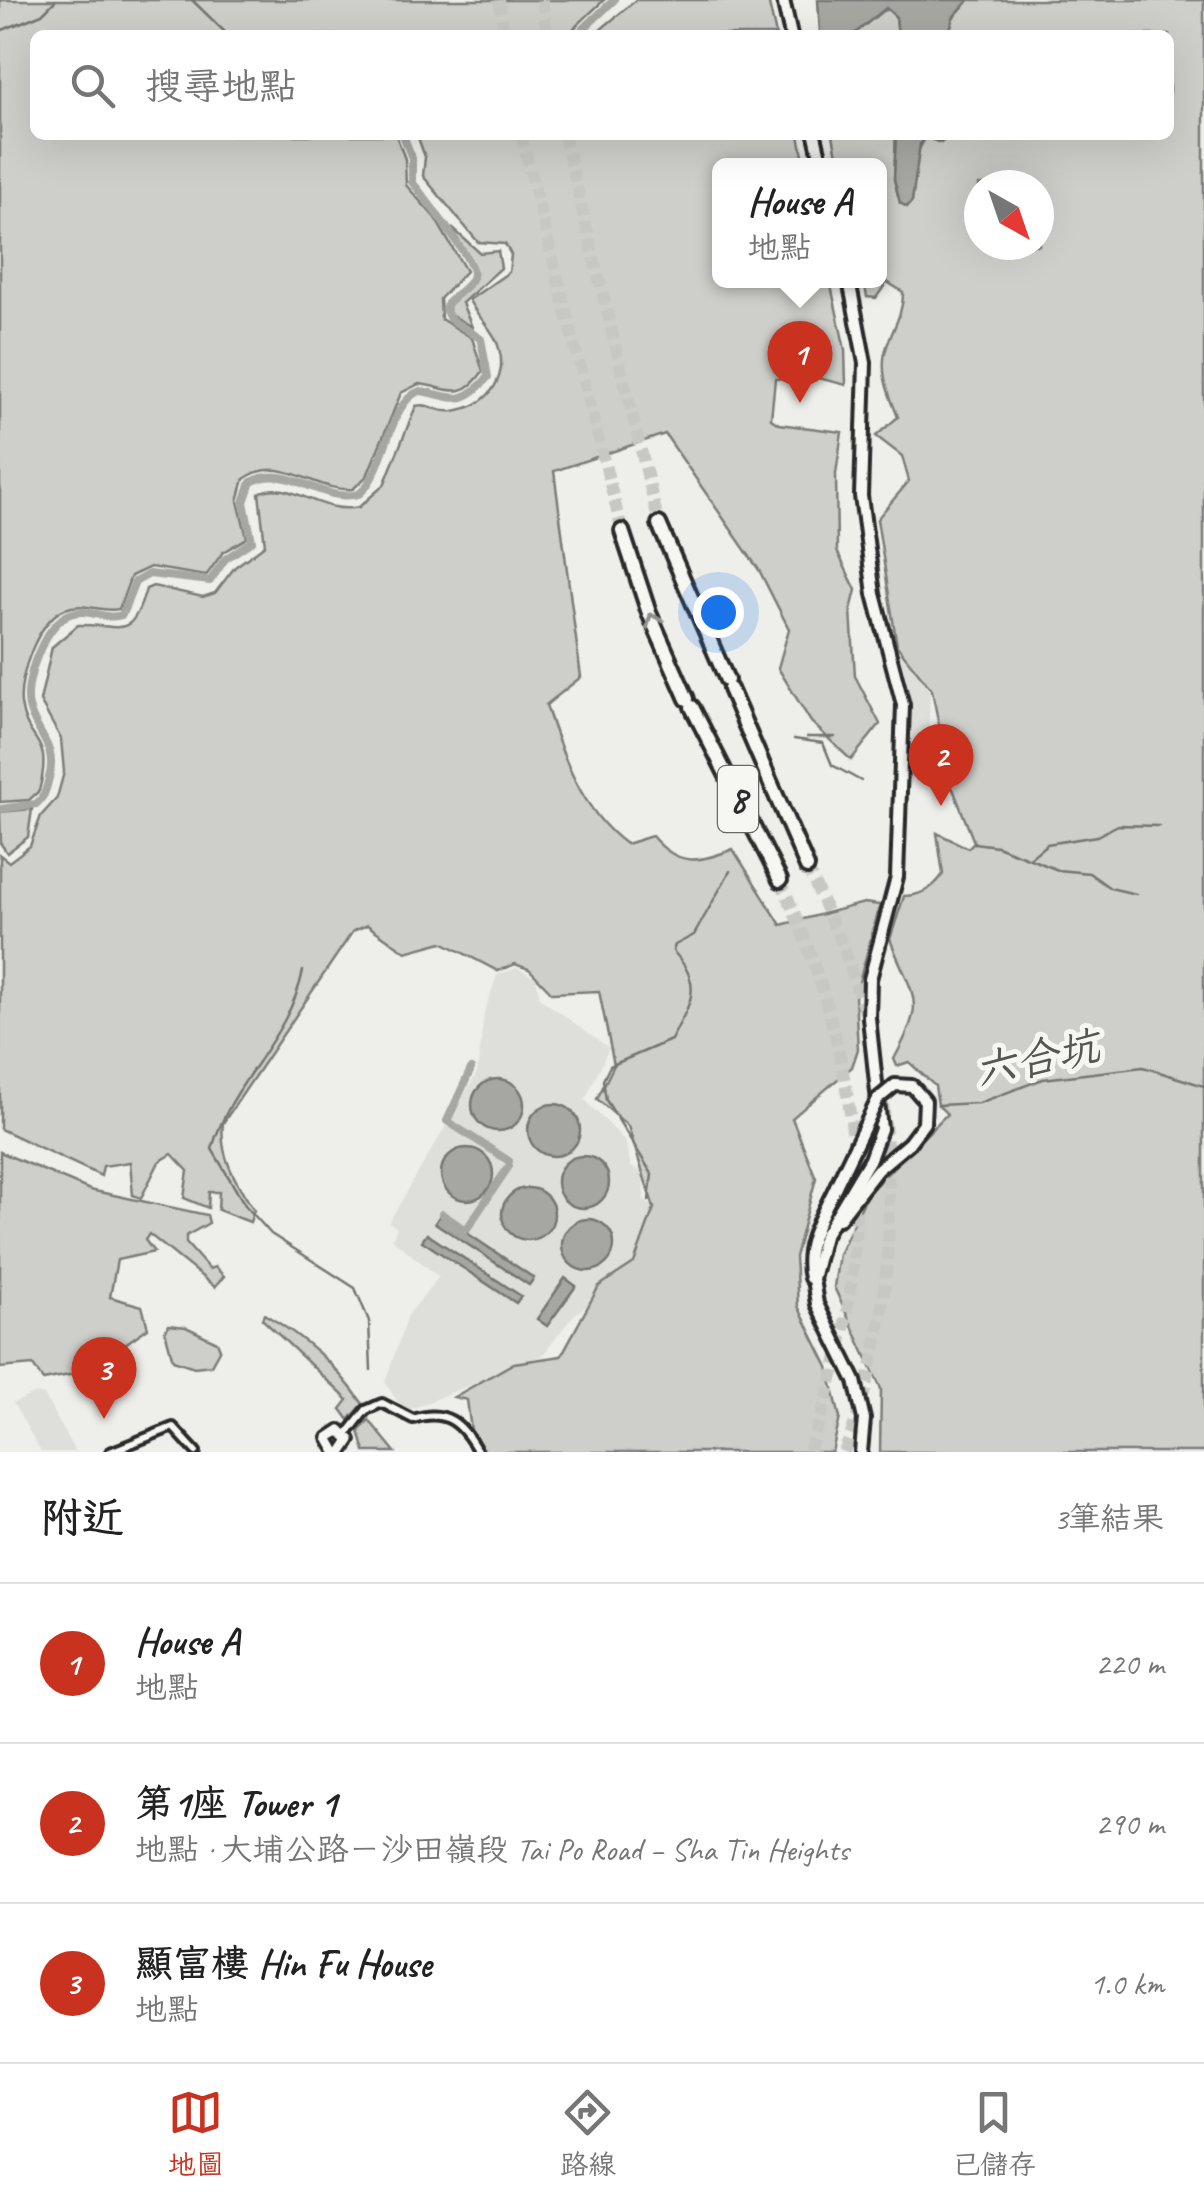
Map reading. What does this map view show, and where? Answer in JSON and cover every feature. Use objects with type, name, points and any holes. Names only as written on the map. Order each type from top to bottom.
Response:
[{"type":"highway","name":"8","points":[[659,524],[808,867]]},
{"type":"highway","name":"8","points":[[622,531],[650,613],[689,703],[780,880]]},
{"type":"main road","points":[[783,0],[790,30]]},
{"type":"main road","points":[[814,1290],[824,1236],[870,1159],[881,1129],[869,1018],[870,979],[897,877],[903,760],[901,690],[874,594],[861,496],[865,363],[851,288]]},
{"type":"main road","points":[[824,1236],[877,1170],[910,1144],[924,1123],[925,1102],[912,1086],[895,1085],[878,1099],[836,1186],[806,1261],[814,1290],[855,1382],[864,1419],[861,1452]]},
{"type":"street","points":[[347,1434],[333,1432],[328,1438],[339,1451],[366,1410],[382,1404],[414,1418],[434,1412],[450,1418],[466,1432],[478,1452]]},
{"type":"street","points":[[110,1452],[173,1428],[196,1452]]},
{"type":"shaded area","points":[[0,0],[604,0],[572,30],[30,30],[30,140],[398,140],[405,159],[406,185],[435,218],[466,271],[440,299],[441,319],[472,338],[483,371],[461,390],[419,384],[401,393],[367,476],[353,489],[339,489],[285,471],[258,472],[244,479],[238,501],[247,538],[223,552],[206,576],[150,567],[131,576],[119,609],[79,606],[55,615],[32,650],[21,692],[24,717],[43,759],[39,791],[29,800],[0,802]]},
{"type":"shaded area","points":[[636,0],[768,0],[775,30],[600,30]]},
{"type":"shaded area","points":[[818,0],[969,0],[953,17],[950,30],[897,30],[896,17],[886,8],[859,30],[820,30]]},
{"type":"shaded area","points":[[969,0],[1204,0],[1204,1452],[880,1452],[881,1389],[834,1287],[839,1254],[868,1193],[947,1114],[938,1105],[935,1086],[909,1062],[897,1066],[894,1059],[914,1010],[910,987],[890,939],[904,896],[926,890],[943,874],[937,833],[968,848],[974,842],[953,789],[930,769],[940,731],[932,690],[897,646],[877,519],[909,481],[902,456],[876,436],[898,417],[884,364],[903,299],[903,292],[887,282],[887,158],[838,158],[834,140],[896,140],[894,179],[900,203],[907,207],[912,201],[917,153],[924,140],[1174,140],[1174,30],[950,30],[953,18]]},
{"type":"shaded area","points":[[889,9],[896,17],[897,30],[858,30],[875,14]]},
{"type":"shaded area","points":[[419,140],[800,140],[804,158],[712,158],[712,288],[832,288],[845,350],[846,385],[806,375],[775,379],[771,419],[779,424],[842,432],[836,474],[837,551],[856,590],[851,610],[855,676],[880,724],[851,760],[811,722],[778,668],[789,629],[759,570],[665,434],[554,471],[581,677],[546,705],[567,763],[586,799],[597,816],[626,844],[652,836],[671,853],[689,859],[733,849],[781,925],[864,903],[880,905],[855,997],[858,1049],[852,1067],[792,1118],[816,1178],[795,1257],[798,1306],[828,1367],[840,1418],[832,1452],[484,1452],[471,1430],[467,1400],[454,1397],[514,1363],[561,1356],[599,1286],[634,1263],[654,1208],[628,1126],[597,1099],[614,1065],[599,991],[552,993],[529,969],[515,964],[498,971],[442,942],[406,952],[367,925],[353,931],[223,1123],[226,1158],[254,1210],[250,1222],[218,1210],[219,1192],[209,1192],[208,1208],[184,1198],[188,1171],[172,1154],[159,1162],[141,1198],[133,1195],[130,1162],[103,1166],[101,1176],[0,1129],[0,855],[9,862],[30,846],[41,816],[57,798],[64,772],[61,739],[40,701],[52,647],[78,625],[114,627],[129,623],[141,606],[146,589],[153,586],[203,597],[215,593],[235,567],[265,545],[259,493],[281,490],[331,506],[359,507],[384,485],[416,406],[448,411],[466,408],[478,403],[495,386],[500,351],[469,300],[509,272],[511,255],[505,244],[478,242],[423,176],[425,157]]},
{"type":"shaded area","points":[[896,140],[924,140],[920,144],[912,201],[907,207],[900,203],[894,179]]},
{"type":"shaded area","points":[[452,228],[480,253],[498,251],[501,268],[462,303],[472,327],[449,314],[449,302],[473,282],[476,273]]},
{"type":"shaded area","points":[[865,288],[883,288],[876,298],[867,297]]},
{"type":"shaded area","points":[[903,648],[936,671],[921,679],[930,690],[928,740],[907,794],[909,718],[895,649],[899,653]]},
{"type":"shaded area","points":[[32,809],[28,837],[7,853],[1,844],[0,812]]},
{"type":"shaded area","points":[[517,968],[536,978],[540,998],[609,1048],[585,1100],[625,1141],[631,1167],[643,1172],[644,1201],[661,1210],[635,1267],[573,1316],[543,1355],[404,1412],[385,1382],[408,1315],[439,1277],[392,1239],[397,1228],[389,1222],[477,1073],[484,1014],[497,975]]},
{"type":"shaded area","points":[[498,1079],[517,1086],[524,1105],[517,1124],[498,1131],[479,1124],[472,1105],[479,1086]]},
{"type":"shaded area","points":[[554,1104],[573,1111],[580,1130],[573,1149],[554,1156],[535,1149],[528,1130],[535,1111]]},
{"type":"shaded area","points":[[467,1148],[486,1155],[493,1174],[486,1193],[467,1200],[448,1193],[441,1174],[448,1155]]},
{"type":"shaded area","points":[[0,1152],[90,1190],[207,1215],[209,1223],[186,1236],[186,1243],[209,1269],[215,1267],[224,1276],[215,1287],[149,1234],[145,1240],[154,1252],[117,1260],[110,1297],[142,1306],[148,1328],[85,1372],[43,1380],[33,1365],[0,1368]]},
{"type":"shaded area","points":[[583,1156],[602,1163],[609,1182],[602,1201],[583,1208],[564,1201],[557,1182],[564,1163]]},
{"type":"shaded area","points":[[528,1188],[547,1195],[554,1214],[547,1233],[528,1240],[509,1233],[502,1214],[509,1195]]},
{"type":"shaded area","points":[[440,1215],[534,1278],[529,1285],[435,1223]]},
{"type":"shaded area","points":[[588,1219],[607,1226],[614,1245],[607,1264],[588,1271],[569,1264],[562,1245],[569,1226]]},
{"type":"shaded area","points":[[427,1234],[521,1296],[516,1303],[422,1241]]},
{"type":"shaded area","points":[[565,1278],[576,1286],[547,1326],[537,1319]]},
{"type":"shaded area","points":[[264,1314],[319,1353],[352,1390],[363,1404],[349,1420],[341,1409],[348,1400],[262,1319]]},
{"type":"shaded area","points":[[169,1325],[186,1327],[217,1342],[220,1349],[211,1365],[194,1367],[173,1360],[165,1331]]},
{"type":"shaded area","points":[[36,1393],[44,1395],[75,1452],[41,1452],[13,1403]]},
{"type":"shaded area","points":[[369,1420],[395,1452],[365,1452],[359,1431]]},
{"type":"waterway","points":[[0,31],[42,14],[56,0]]},
{"type":"waterway","points":[[192,0],[223,30]]},
{"type":"waterway","points":[[582,30],[614,0]]},
{"type":"waterway","points":[[0,809],[36,804],[46,789],[51,757],[29,707],[29,683],[44,641],[61,620],[77,612],[122,615],[135,582],[149,574],[210,581],[225,559],[252,541],[244,502],[251,482],[279,477],[331,494],[359,494],[376,470],[394,422],[409,397],[420,391],[462,397],[488,377],[481,339],[450,319],[445,309],[469,283],[471,266],[412,182],[412,158],[405,140]]},
{"type":"waterway","points":[[807,737],[835,737]]},
{"type":"waterway","points":[[794,739],[823,743],[832,765],[861,781]]},
{"type":"waterway","points":[[1031,857],[1047,844],[1097,836],[1118,825],[1159,826]]},
{"type":"waterway","points":[[974,843],[997,846],[1058,870],[1089,873],[1110,888],[1136,894]]},
{"type":"waterway","points":[[649,1201],[652,1174],[606,1100],[603,1080],[610,1066],[671,1040],[691,995],[689,974],[673,951],[675,945],[694,935],[730,871]]},
{"type":"waterway","points":[[303,971],[285,1018],[232,1103],[212,1149],[245,1205],[271,1234],[355,1288],[369,1321],[371,1370]]},
{"type":"waterway","name":"六合坑","points":[[938,1105],[979,1103],[1043,1079],[1143,1067],[1204,1086]]},
{"type":"waterway","points":[[471,1069],[447,1121],[509,1161]]},
{"type":"waterway","points":[[442,1214],[466,1230],[509,1166]]},
{"type":"tunnel","points":[[499,0],[503,30]]},
{"type":"tunnel","points":[[542,0],[546,30]]},
{"type":"tunnel","points":[[522,140],[622,531]]},
{"type":"tunnel","points":[[565,140],[659,524]]},
{"type":"tunnel","points":[[807,867],[844,949],[868,1023]]},
{"type":"tunnel","points":[[780,880],[809,951],[831,1021],[847,1092],[855,1163],[855,1234],[848,1306],[832,1379],[808,1452]]},
{"type":"tunnel","points":[[844,1452],[872,1363],[886,1272],[889,1178],[881,1086]]},
{"type":"place","name":"House A","points":[[800,403]]},
{"type":"place","name":"第1座 Tower 1","points":[[941,806]]},
{"type":"place","name":"顯富樓 Hin Fu House","points":[[104,1419]]}]
